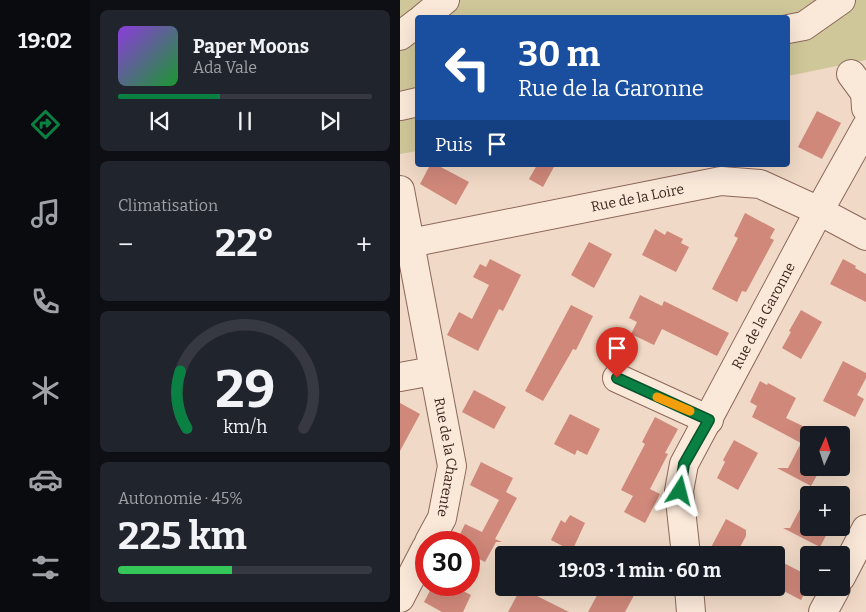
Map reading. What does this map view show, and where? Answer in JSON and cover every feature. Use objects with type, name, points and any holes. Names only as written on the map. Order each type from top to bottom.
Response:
[{"type":"street","points":[[427,15],[446,0]]},
{"type":"street","points":[[790,29],[804,26],[841,0]]},
{"type":"street","points":[[400,36],[415,24]]},
{"type":"street","points":[[851,74],[865,93],[866,108]]},
{"type":"street","points":[[400,106],[415,103]]},
{"type":"street","name":"Rue de la Garonne","points":[[685,546],[680,491],[684,464],[866,126]]},
{"type":"street","name":"Rue de la Loire","points":[[405,244],[721,181],[760,184],[819,211],[866,236]]},
{"type":"street","name":"Rue de la Charente","points":[[400,190],[405,244],[452,466],[442,518],[435,531]]},
{"type":"street","points":[[400,378],[433,371]]},
{"type":"street","points":[[617,378],[709,420]]},
{"type":"street","points":[[850,560],[866,529]]},
{"type":"street","points":[[400,598],[415,569]]},
{"type":"street","points":[[690,596],[691,612]]},
{"type":"street","points":[[823,612],[832,596]]},
{"type":"shaded area","points":[[400,0],[866,0],[866,60],[790,76],[790,15],[415,15],[415,151],[400,154]]},
{"type":"building","points":[[817,111],[841,123],[822,159],[798,147]]},
{"type":"building","points":[[429,167],[441,167],[469,182],[456,205],[420,184]]},
{"type":"building","points":[[536,167],[554,167],[543,187],[529,179]]},
{"type":"building","points":[[745,213],[775,229],[770,238],[774,240],[746,292],[742,291],[737,302],[712,289],[738,238],[734,236]]},
{"type":"building","points":[[655,229],[665,235],[667,231],[683,239],[681,243],[689,247],[676,272],[642,255]]},
{"type":"building","points":[[589,242],[612,254],[594,288],[571,275]]},
{"type":"building","points":[[490,259],[521,275],[503,311],[499,309],[478,351],[447,335],[459,312],[472,319],[489,285],[473,277],[480,264],[486,267]]},
{"type":"building","points":[[843,259],[866,274],[866,302],[830,284]]},
{"type":"building","points":[[640,295],[662,306],[664,301],[729,333],[717,356],[662,329],[654,345],[631,334],[637,322],[629,318]]},
{"type":"building","points":[[571,305],[593,316],[576,350],[573,349],[543,401],[525,391]]},
{"type":"building","points":[[801,310],[822,322],[801,359],[782,348]]},
{"type":"building","points":[[843,361],[866,373],[866,378],[857,395],[864,399],[855,417],[823,401]]},
{"type":"building","points":[[760,381],[767,385],[768,383],[796,398],[786,418],[803,426],[800,426],[800,442],[752,417],[757,406],[750,402]]},
{"type":"building","points":[[474,390],[506,407],[494,429],[462,412]]},
{"type":"building","points":[[400,403],[420,414],[400,451]]},
{"type":"building","points":[[570,414],[600,429],[587,455],[577,450],[575,455],[554,444]]},
{"type":"building","points":[[655,417],[678,429],[665,453],[668,454],[650,489],[660,494],[645,523],[624,512],[633,496],[621,490],[645,444],[642,442]]},
{"type":"building","points":[[734,440],[758,453],[738,490],[717,478],[725,462],[723,460]]},
{"type":"building","points":[[800,445],[800,476],[817,476],[811,486],[777,468],[788,468]]},
{"type":"building","points":[[481,462],[513,478],[506,492],[517,498],[495,539],[502,542],[496,542],[485,562],[480,560],[480,531],[482,532],[499,500],[470,485]]},
{"type":"building","points":[[800,509],[800,536],[826,536],[821,546],[818,546],[783,528],[790,528]]},
{"type":"building","points":[[570,515],[585,523],[574,546],[562,546],[551,540],[561,520],[565,523]]},
{"type":"building","points":[[726,519],[746,530],[746,536],[741,546],[712,546]]},
{"type":"building","points":[[465,524],[480,531],[462,531]]},
{"type":"building","points":[[785,564],[800,571],[800,596],[803,596],[801,600],[785,592]]},
{"type":"building","points":[[427,596],[471,596],[463,612],[442,612],[424,602]]},
{"type":"building","points":[[517,596],[537,596],[569,612],[508,612]]},
{"type":"building","points":[[597,596],[634,596],[625,612],[588,612]]},
{"type":"slow traffic","points":[[657,397],[690,411]]},
{"type":"route","points":[[617,378],[709,420],[684,464],[680,491]]}]
